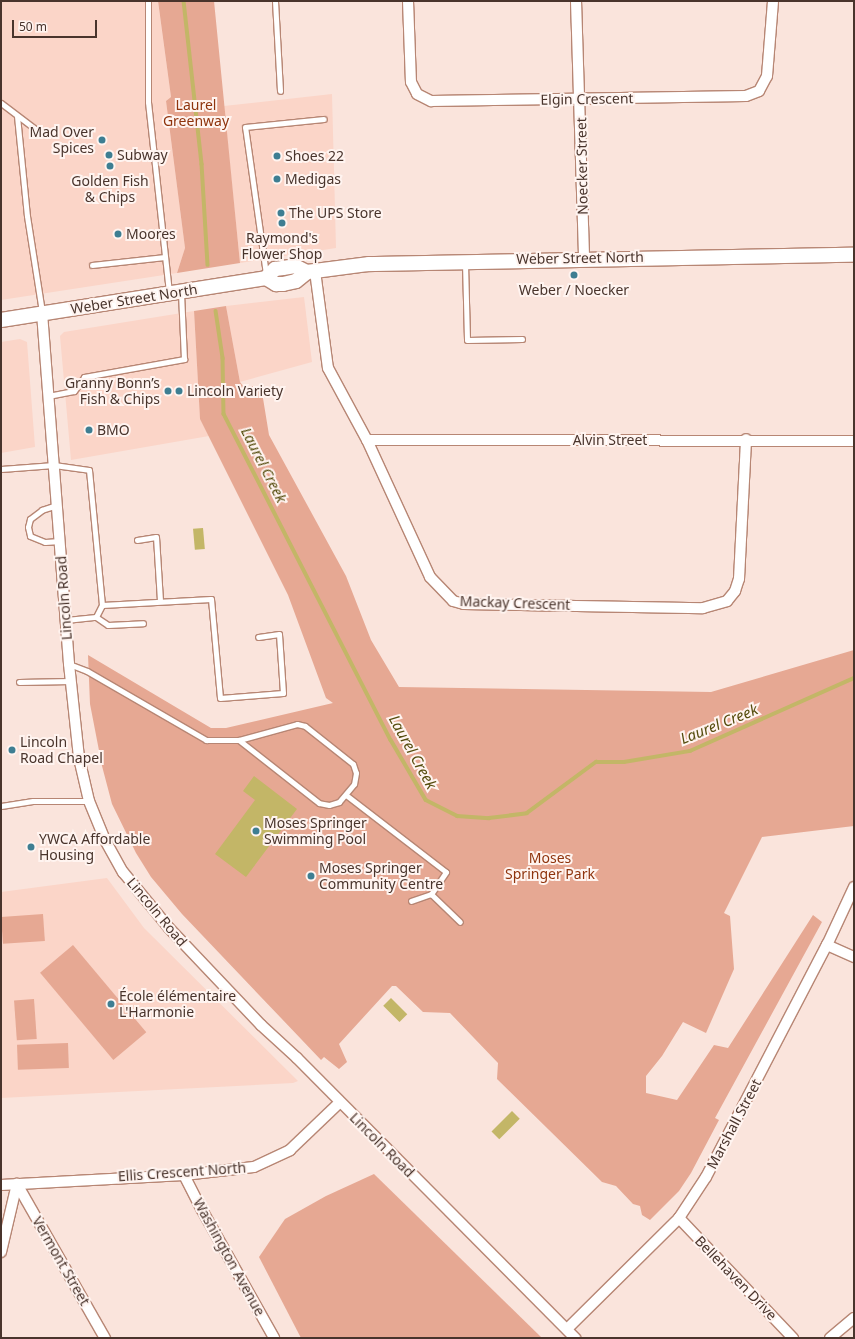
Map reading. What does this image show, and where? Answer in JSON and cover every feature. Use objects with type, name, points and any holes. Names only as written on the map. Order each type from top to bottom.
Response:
[{"type":"main road","name":"Weber Street North","points":[[1,320],[266,278],[276,284],[283,284],[296,282],[311,272],[369,264],[465,260],[584,258],[854,256]]},
{"type":"street","name":"Elgin Crescent","points":[[408,1],[411,82],[417,94],[432,101],[746,96],[759,91],[767,76],[773,1]]},
{"type":"street","name":"Noecker Street","points":[[576,1],[581,99],[584,258]]},
{"type":"street","name":"Mackay Crescent","points":[[311,272],[328,368],[367,440],[430,577],[453,601],[464,604],[703,608],[727,601],[735,591],[739,579],[746,439]]},
{"type":"street","name":"Lincoln Road","points":[[42,313],[69,664],[80,758],[89,801],[104,840],[123,872],[164,922],[261,1025],[297,1058],[575,1338]]},
{"type":"street","name":"Alvin Street","points":[[367,440],[746,439],[854,441]]},
{"type":"street","name":"Marshall Street","points":[[566,1329],[679,1218],[706,1177],[827,945],[854,887]]},
{"type":"street","points":[[827,945],[854,957]]},
{"type":"street","name":"Ellis Crescent North","points":[[1,1185],[184,1175],[254,1167],[271,1160],[307,1136],[340,1102]]},
{"type":"street","name":"Washington Avenue","points":[[184,1175],[274,1338]]},
{"type":"street","points":[[1,1252],[17,1184]]},
{"type":"street","name":"Vermont Street","points":[[17,1184],[105,1338]]},
{"type":"street","name":"Bellehaven Drive","points":[[679,1218],[793,1338]]},
{"type":"street","points":[[830,1338],[854,1318]]},
{"type":"lane","points":[[48,396],[74,391],[84,378],[184,359],[175,293],[165,257],[148,102],[148,1]]},
{"type":"lane","points":[[275,1],[280,91]]},
{"type":"lane","points":[[1,103],[39,132]]},
{"type":"lane","points":[[17,116],[27,216],[42,313]]},
{"type":"lane","points":[[266,278],[245,127],[324,119]]},
{"type":"lane","points":[[92,265],[165,257]]},
{"type":"lane","points":[[465,260],[467,340],[522,340]]},
{"type":"lane","points":[[1,468],[54,465],[89,470],[102,604],[96,617]]},
{"type":"lane","points":[[57,505],[36,514],[30,519],[28,527],[30,536],[45,542],[60,542]]},
{"type":"lane","points":[[136,540],[156,537],[160,601]]},
{"type":"lane","points":[[102,604],[211,599],[220,698],[283,694],[279,634],[258,637]]},
{"type":"lane","points":[[66,620],[96,617],[108,625],[143,622]]},
{"type":"lane","points":[[69,664],[87,671],[206,740],[239,740],[297,724],[305,726],[353,764],[356,773],[354,784],[339,802],[329,805],[319,803],[239,740]]},
{"type":"lane","points":[[19,682],[71,681]]},
{"type":"lane","points":[[346,795],[446,872],[431,894],[411,901]]},
{"type":"lane","points":[[1,806],[33,801],[89,801]]},
{"type":"lane","points":[[431,894],[460,922]]},
{"type":"shaded area","points":[[1,1],[163,1],[158,2],[171,97],[166,101],[185,248],[177,273],[1,300]]},
{"type":"shaded area","points":[[332,94],[336,248],[240,263],[224,106]]},
{"type":"shaded area","points":[[304,297],[312,362],[240,382],[226,306]]},
{"type":"shaded area","points":[[194,311],[200,418],[209,436],[71,460],[60,336],[64,332]]},
{"type":"shaded area","points":[[20,339],[27,342],[35,447],[1,453],[1,342]]},
{"type":"shaded area","points":[[203,528],[205,549],[195,550],[193,529]]},
{"type":"shaded area","name":"Moses Springer Swimming Pool","points":[[254,776],[297,809],[246,877],[215,854],[255,800],[243,791]]},
{"type":"shaded area","name":"École élémentaire L'Harmonie","points":[[107,878],[144,928],[298,1081],[293,1083],[1,1098],[1,892]]},
{"type":"shaded area","points":[[391,998],[407,1014],[399,1022],[383,1006]]},
{"type":"shaded area","points":[[512,1111],[520,1119],[499,1139],[491,1132]]},
{"type":"green space","name":"Laurel Greenway","points":[[158,1],[214,1],[240,263],[177,273],[185,248],[166,101],[171,97]]},
{"type":"green space","name":"Moses Springer Park","points":[[226,306],[240,382],[243,386],[261,386],[269,435],[346,576],[371,640],[399,687],[711,692],[854,650],[854,826],[762,837],[724,913],[730,916],[734,969],[706,1033],[683,1022],[662,1056],[646,1076],[646,1093],[677,1100],[714,1045],[728,1048],[813,915],[822,922],[715,1118],[719,1120],[691,1173],[679,1191],[650,1220],[642,1215],[640,1206],[633,1204],[616,1186],[602,1182],[497,1079],[498,1063],[450,1013],[423,1012],[396,986],[392,986],[339,1044],[347,1062],[339,1069],[324,1057],[321,1060],[182,914],[151,877],[136,853],[112,804],[102,766],[90,704],[88,655],[211,728],[226,728],[333,703],[326,698],[288,595],[200,419],[194,311]]},
{"type":"green space","points":[[43,914],[45,941],[3,944],[1,917]]},
{"type":"green space","points":[[73,945],[146,1032],[113,1060],[40,973]]},
{"type":"green space","points":[[34,999],[37,1039],[17,1040],[14,1000]]},
{"type":"green space","points":[[68,1043],[69,1068],[18,1070],[17,1045]]},
{"type":"green space","points":[[374,1174],[542,1338],[301,1338],[259,1257],[285,1219],[326,1196]]},
{"type":"waterway","name":"Laurel Creek","points":[[184,1],[202,164],[208,265]]},
{"type":"waterway","name":"Laurel Creek","points":[[216,311],[223,358],[224,414],[391,740],[426,800],[457,816],[489,818],[527,813],[596,762],[624,762],[690,751],[854,678]]},
{"type":"place","name":"Mad Over Spices","points":[[102,140]]},
{"type":"place","name":"Subway","points":[[109,155]]},
{"type":"place","name":"Shoes 22","points":[[277,156]]},
{"type":"place","name":"Golden Fish & Chips","points":[[110,166]]},
{"type":"place","name":"Medigas","points":[[277,179]]},
{"type":"place","name":"The UPS Store","points":[[281,213]]},
{"type":"place","name":"Raymond's Flower Shop","points":[[282,223]]},
{"type":"place","name":"Moores","points":[[118,234]]},
{"type":"place","name":"Weber / Noecker","points":[[574,275]]},
{"type":"place","name":"Granny Bonn’s Fish & Chips","points":[[168,391]]},
{"type":"place","name":"Lincoln Variety","points":[[179,391]]},
{"type":"place","name":"BMO","points":[[89,430]]},
{"type":"place","name":"Lincoln Road Chapel","points":[[12,750]]},
{"type":"place","name":"Moses Springer Swimming Pool","points":[[256,831]]},
{"type":"place","name":"YWCA Affordable Housing","points":[[31,847]]},
{"type":"place","name":"Moses Springer Community Centre","points":[[311,876]]},
{"type":"place","name":"École élémentaire L'Harmonie","points":[[111,1004]]}]
